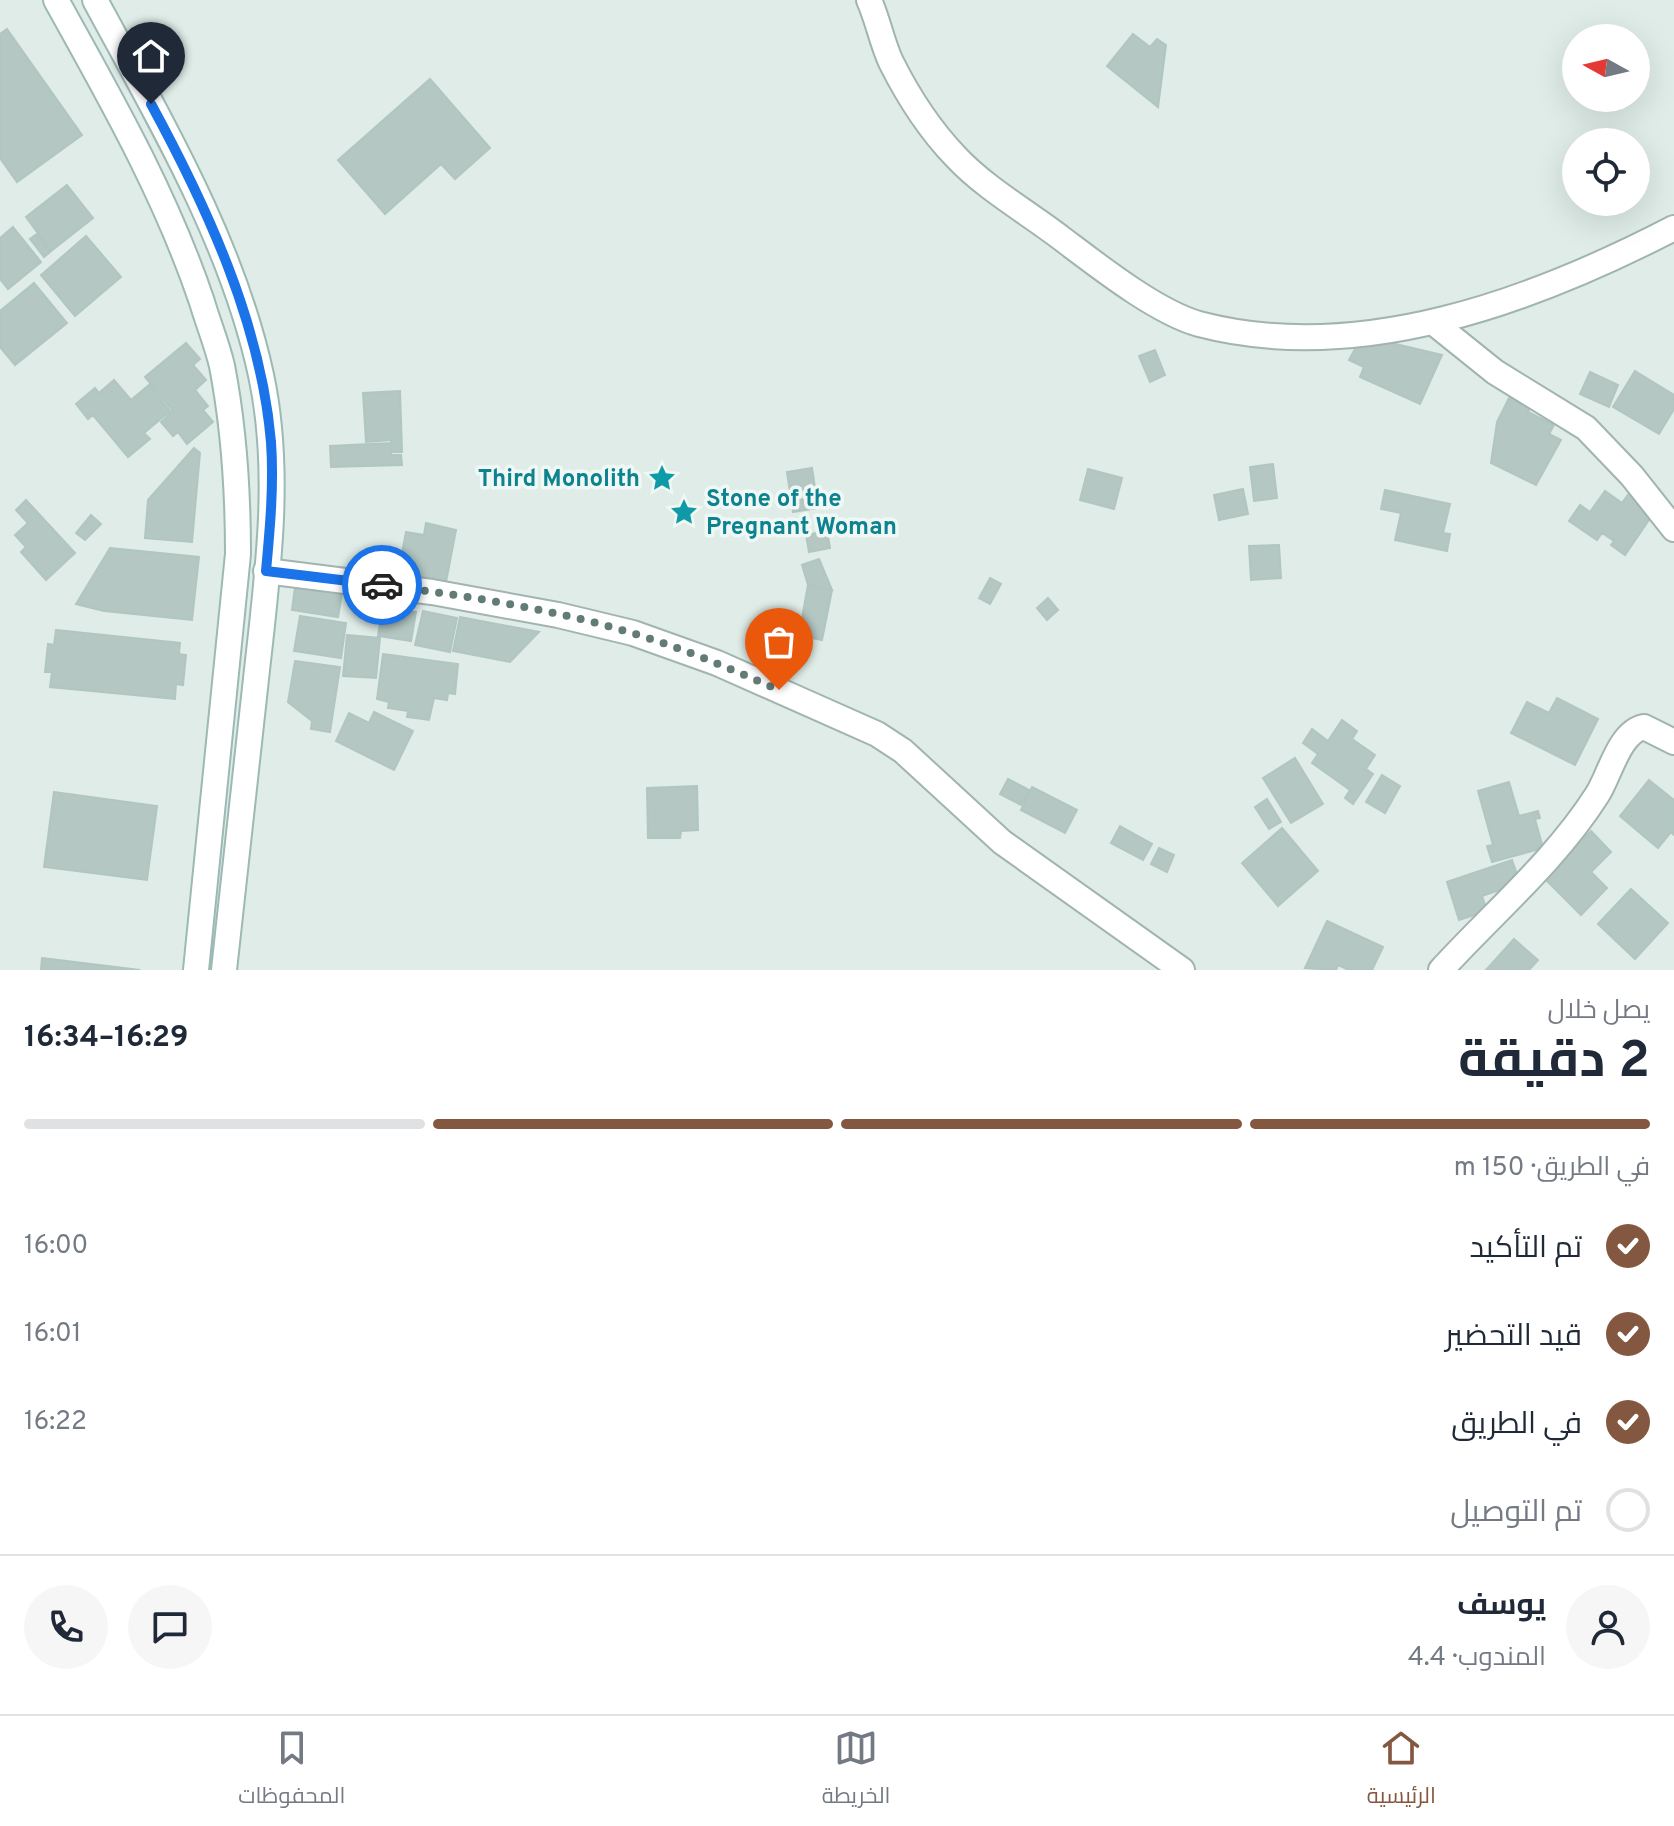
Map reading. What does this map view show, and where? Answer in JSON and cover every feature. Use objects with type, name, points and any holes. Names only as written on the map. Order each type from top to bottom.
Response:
[{"type":"street","points":[[56,0],[142,155],[182,243],[221,364],[225,390],[238,489],[238,554],[196,970]]},
{"type":"street","points":[[95,0],[180,156],[248,325],[261,376],[271,442],[272,498],[266,571],[224,970]]},
{"type":"street","points":[[869,0],[890,59],[916,108],[957,158],[1120,283],[1196,323],[1260,334],[1370,334],[1434,323],[1519,295],[1614,257],[1674,228]]},
{"type":"street","points":[[1434,323],[1495,372],[1586,428],[1632,476],[1674,529]]},
{"type":"street","points":[[266,571],[432,592],[558,615],[633,633],[729,668],[877,734],[903,751],[1002,842],[1182,970]]},
{"type":"street","points":[[1441,970],[1580,820],[1606,780],[1628,735],[1644,727],[1674,742]]},
{"type":"building","points":[[7,29],[82,135],[17,182],[0,158],[0,34]]},
{"type":"building","points":[[1133,34],[1150,47],[1157,39],[1166,45],[1158,107],[1107,66]]},
{"type":"building","points":[[430,79],[490,148],[455,179],[441,164],[385,214],[338,160]]},
{"type":"building","points":[[67,185],[93,218],[51,251],[26,217]]},
{"type":"building","points":[[13,227],[41,262],[8,289],[0,279],[0,238]]},
{"type":"building","points":[[37,234],[50,252],[44,257],[30,239]]},
{"type":"building","points":[[86,236],[121,277],[75,316],[41,275]]},
{"type":"building","points":[[34,283],[67,323],[15,365],[0,347],[0,311]]},
{"type":"building","points":[[1362,336],[1442,355],[1420,404],[1360,377],[1364,367],[1349,360]]},
{"type":"building","points":[[186,343],[200,359],[193,365],[206,380],[195,390],[208,406],[203,410],[213,422],[187,444],[178,432],[173,436],[161,422],[173,411],[145,377]]},
{"type":"building","points":[[1155,350],[1165,375],[1150,382],[1139,356]]},
{"type":"building","points":[[1635,371],[1674,395],[1674,409],[1659,434],[1613,407]]},
{"type":"building","points":[[1590,372],[1618,385],[1609,407],[1580,394]]},
{"type":"building","points":[[114,380],[131,400],[149,385],[170,411],[144,433],[150,439],[128,457],[93,415],[88,419],[76,404],[95,388],[99,393]]},
{"type":"building","points":[[400,391],[402,452],[392,452],[391,440],[366,442],[363,393]]},
{"type":"building","points":[[1509,398],[1554,425],[1549,434],[1561,440],[1536,485],[1491,463],[1497,422]]},
{"type":"building","points":[[391,443],[391,455],[401,455],[402,465],[331,467],[330,446]]},
{"type":"building","points":[[194,448],[200,453],[192,542],[145,538],[148,500]]},
{"type":"building","points":[[1273,464],[1277,498],[1254,501],[1250,467]]},
{"type":"building","points":[[812,468],[818,508],[793,512],[787,472]]},
{"type":"building","points":[[1088,469],[1122,478],[1114,509],[1080,500]]},
{"type":"building","points":[[1633,488],[1641,494],[1636,502],[1653,514],[1625,555],[1611,545],[1614,541],[1602,533],[1597,540],[1569,521],[1580,505],[1590,512],[1605,491],[1622,503]]},
{"type":"building","points":[[1243,489],[1248,514],[1219,520],[1214,495]]},
{"type":"building","points":[[1385,490],[1450,504],[1443,533],[1450,534],[1447,551],[1395,540],[1401,513],[1381,509]]},
{"type":"building","points":[[26,500],[75,553],[46,580],[21,552],[26,547],[15,535],[28,523],[16,510]]},
{"type":"building","points":[[91,515],[101,524],[85,540],[76,533]]},
{"type":"building","points":[[426,523],[456,530],[446,582],[398,573],[406,532],[424,535]]},
{"type":"building","points":[[827,531],[830,548],[809,552],[806,535]]},
{"type":"building","points":[[1279,545],[1281,578],[1251,580],[1249,546]]},
{"type":"building","points":[[110,548],[199,557],[192,620],[104,611],[76,604]]},
{"type":"building","points":[[819,559],[832,590],[808,585],[802,565]]},
{"type":"building","points":[[990,578],[1001,584],[990,604],[979,598]]},
{"type":"building","points":[[296,580],[343,587],[338,617],[292,610]]},
{"type":"building","points":[[808,585],[832,590],[822,640],[812,638],[802,618]]},
{"type":"building","points":[[1048,598],[1058,610],[1047,620],[1037,608]]},
{"type":"building","points":[[383,606],[416,612],[411,641],[378,636]]},
{"type":"building","points":[[423,611],[457,618],[450,652],[415,645]]},
{"type":"building","points":[[300,616],[346,623],[341,658],[294,651]]},
{"type":"building","points":[[460,617],[539,632],[510,662],[453,651]]},
{"type":"building","points":[[56,630],[180,643],[179,654],[186,655],[183,685],[176,684],[175,699],[50,687],[52,672],[45,672],[48,644],[54,645]]},
{"type":"building","points":[[347,635],[380,638],[376,678],[343,676]]},
{"type":"building","points":[[383,654],[458,664],[455,694],[448,693],[447,700],[434,698],[429,720],[407,717],[408,711],[388,708],[389,702],[377,699]]},
{"type":"building","points":[[295,661],[340,667],[330,732],[311,729],[312,721],[288,702]]},
{"type":"building","points":[[1557,698],[1598,719],[1575,765],[1511,733],[1527,702],[1549,713]]},
{"type":"building","points":[[374,712],[413,731],[394,770],[336,741],[349,713],[369,723]]},
{"type":"building","points":[[1342,720],[1357,731],[1352,739],[1375,755],[1366,769],[1373,774],[1353,804],[1345,798],[1350,790],[1312,763],[1318,754],[1303,743],[1312,729],[1328,741]]},
{"type":"building","points":[[1295,758],[1323,804],[1291,823],[1263,778]]},
{"type":"building","points":[[1382,775],[1400,786],[1385,813],[1366,802]]},
{"type":"building","points":[[1008,779],[1029,790],[1021,805],[1000,794]]},
{"type":"building","points":[[1649,780],[1674,800],[1674,835],[1671,832],[1658,848],[1620,816]]},
{"type":"building","points":[[1509,782],[1519,816],[1538,811],[1540,818],[1535,819],[1543,848],[1492,862],[1487,846],[1493,845],[1478,791]]},
{"type":"building","points":[[697,786],[698,830],[681,831],[680,838],[648,838],[647,788]]},
{"type":"building","points":[[1032,787],[1077,810],[1065,833],[1021,810]]},
{"type":"building","points":[[54,792],[157,806],[147,880],[44,867]]},
{"type":"building","points":[[1267,799],[1281,822],[1269,829],[1255,807]]},
{"type":"building","points":[[1120,826],[1152,844],[1143,860],[1111,843]]},
{"type":"building","points":[[1282,828],[1318,871],[1278,906],[1242,863]]},
{"type":"building","points":[[1591,831],[1611,852],[1591,872],[1607,888],[1581,915],[1545,879]]},
{"type":"building","points":[[1159,848],[1174,855],[1167,872],[1151,864]]},
{"type":"building","points":[[1512,860],[1520,883],[1482,896],[1487,911],[1459,920],[1447,882]]},
{"type":"building","points":[[1631,889],[1668,923],[1635,959],[1598,924]]},
{"type":"building","points":[[1327,921],[1383,947],[1372,970],[1349,970],[1338,965],[1336,970],[1305,968]]},
{"type":"building","points":[[1514,939],[1538,960],[1529,970],[1486,970]]},
{"type":"building","points":[[42,958],[140,970],[41,970]]},
{"type":"way so far","points":[[382,585],[513,606],[633,633],[717,663],[779,690]]},
{"type":"place","name":"Third Monolith","points":[[662,478]]},
{"type":"place","name":"Stone of the Pregnant Woman","points":[[684,512]]},
{"type":"route","points":[[151,104],[180,156],[220,252],[248,325],[261,376],[271,442],[272,498],[266,571],[382,585]]}]
